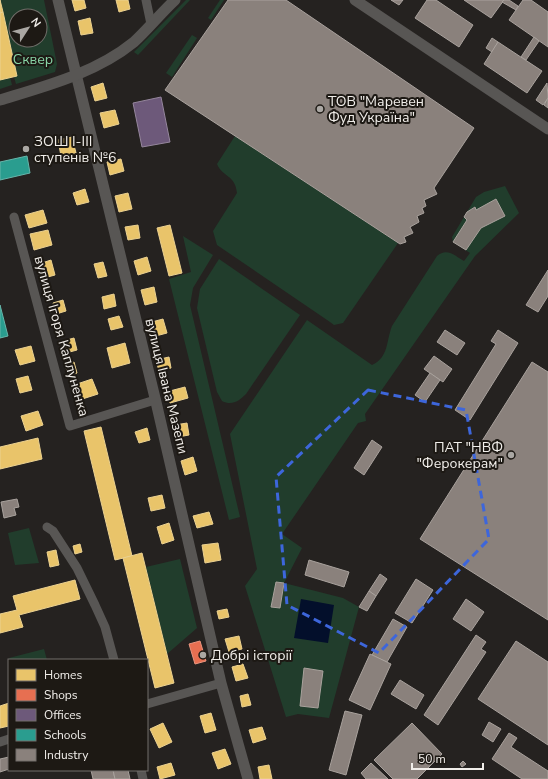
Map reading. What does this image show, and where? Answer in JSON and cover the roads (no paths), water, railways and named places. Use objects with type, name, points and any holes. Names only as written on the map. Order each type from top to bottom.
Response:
[{"type":"street","name":"вулиця Івана Мазепи","points":[[58,0],[155,400],[221,683],[248,779]]},
{"type":"street","points":[[146,0],[151,24]]},
{"type":"street","points":[[0,100],[75,75],[117,54],[134,41],[175,0]]},
{"type":"street","points":[[355,0],[548,129]]},
{"type":"street","name":"вулиця Ігоря Каплуненка","points":[[14,217],[70,426],[155,400]]},
{"type":"street","points":[[47,527],[53,531],[77,568],[105,627],[114,659]]},
{"type":"street","points":[[148,704],[221,683]]},
{"type":"water","points":[[301,599],[334,605],[328,643],[294,638]]},
{"type":"place","name":"ТОВ \"Маревен Фуд Україна\"","points":[[320,109]]},
{"type":"place","name":"ЗОШ І-ІІІ ступенів №6","points":[[26,149]]},
{"type":"place","name":"ПАТ \"НВФ \"Ферокерам\"","points":[[511,455]]},
{"type":"place","name":"Добрі історії","points":[[203,655]]},
{"type":"park label","name":"Сквер","points":[[33,59]]}]
